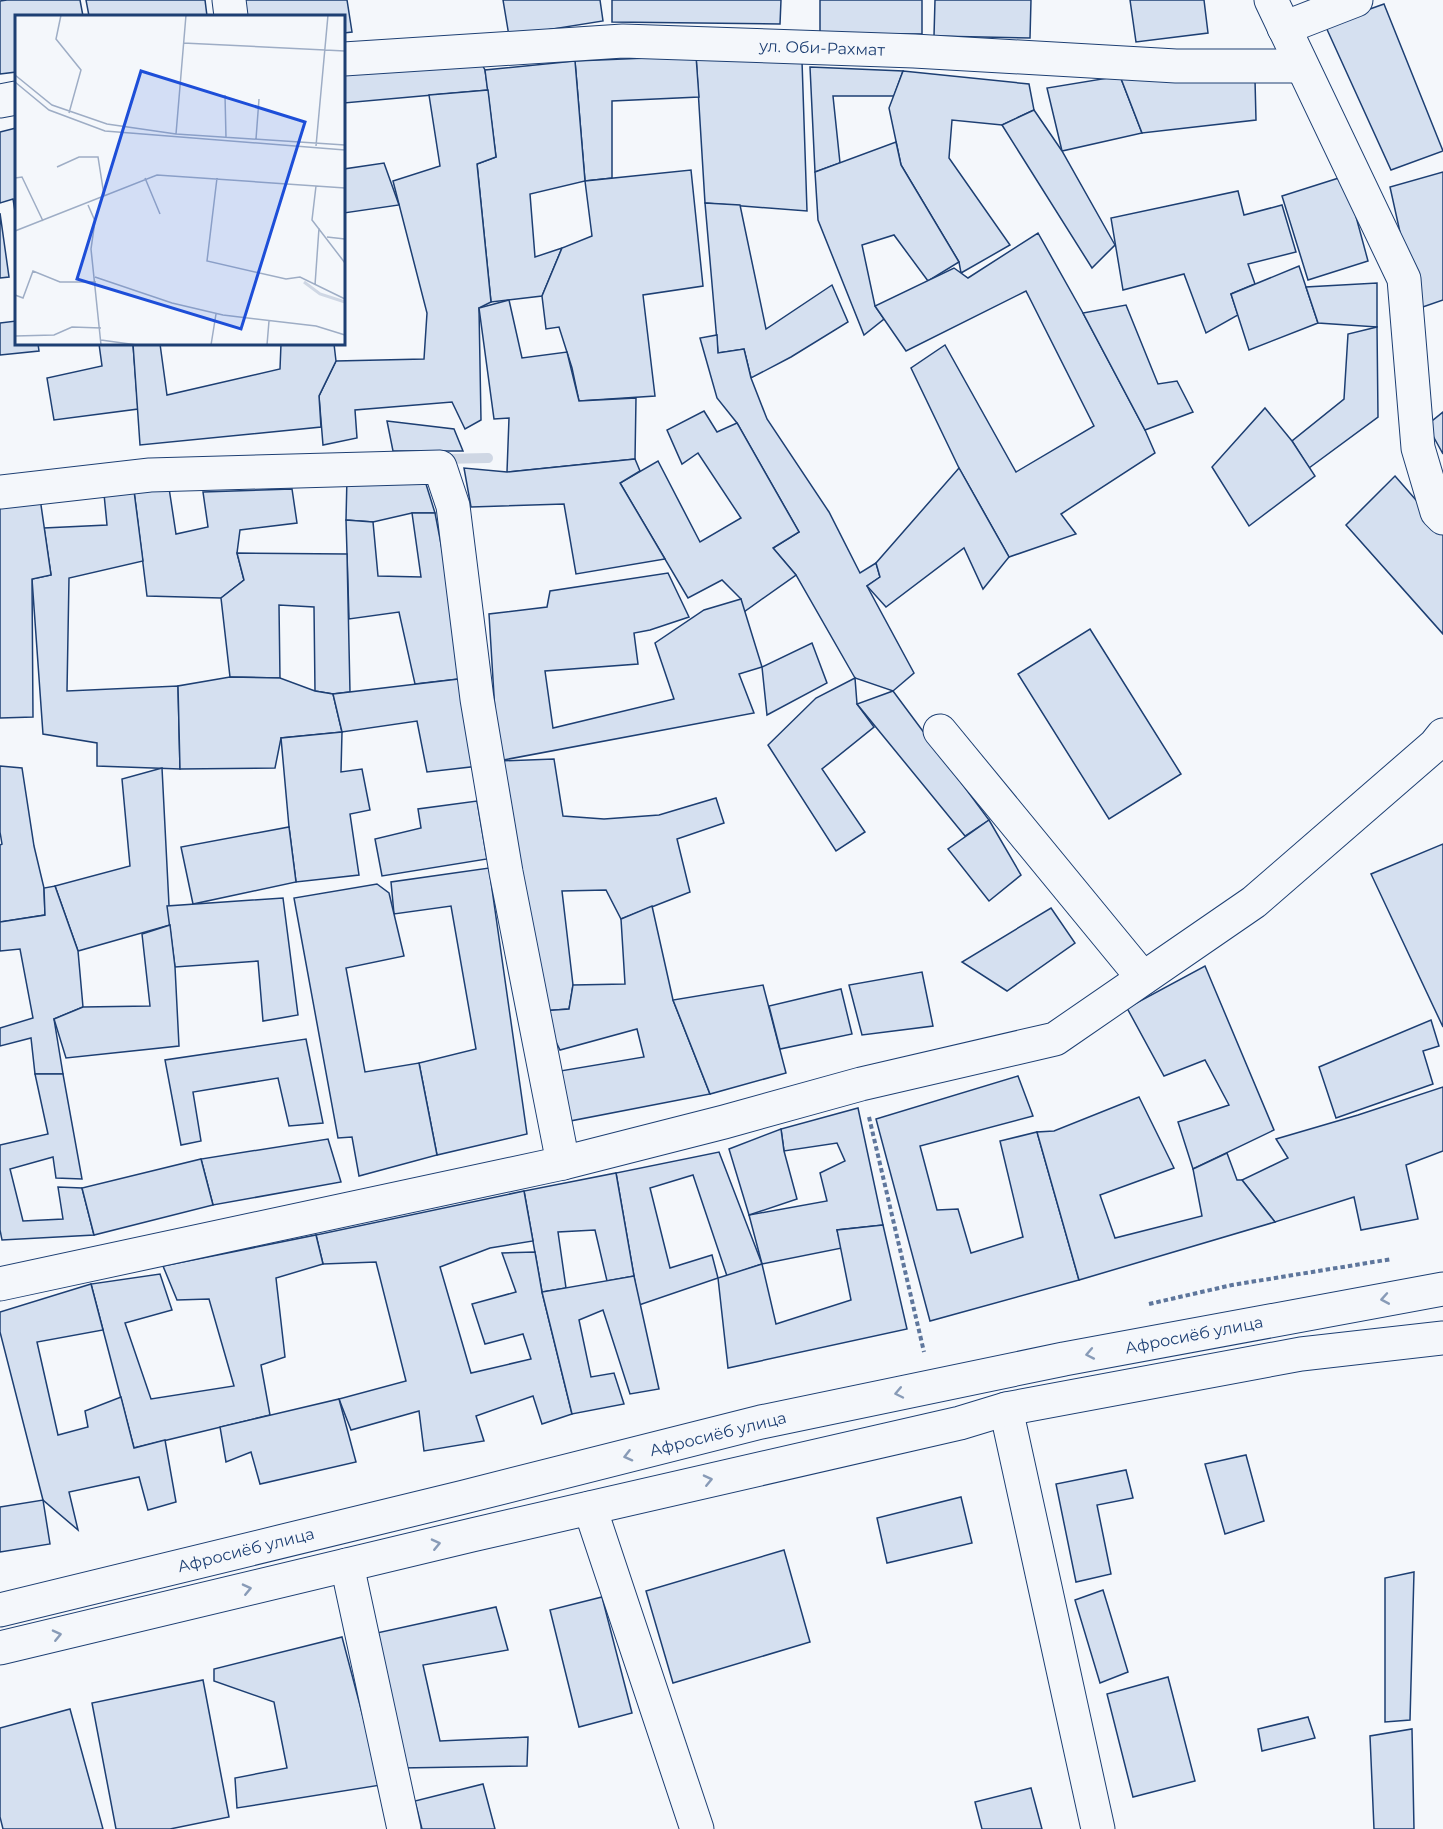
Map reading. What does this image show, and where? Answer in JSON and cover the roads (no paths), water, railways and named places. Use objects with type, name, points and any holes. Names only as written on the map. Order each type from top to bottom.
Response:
[{"type":"street","points":[[229,0],[231,15]]},
{"type":"street","points":[[1356,0],[1277,14],[1404,279],[1418,448],[1437,512],[1443,518]]},
{"type":"street","name":"ул. Оби-Рахмат","points":[[345,59],[623,40],[914,51],[1176,66],[1301,66]]},
{"type":"street","points":[[0,101],[15,98]]},
{"type":"street","points":[[0,492],[150,475],[440,467],[453,506],[477,699],[506,872],[563,1163]]},
{"type":"street","points":[[940,731],[1143,978]]},
{"type":"street","points":[[0,1284],[563,1163],[861,1084],[1055,1039],[1254,902],[1440,748]]},
{"type":"street","name":"Афросиёб улица","points":[[0,1610],[761,1422],[1075,1357],[1443,1289]]},
{"type":"street","points":[[0,1648],[960,1423],[1006,1408],[1301,1354],[1443,1338]]},
{"type":"street","points":[[1006,1408],[1098,1829]]},
{"type":"street","points":[[590,1508],[697,1829]]},
{"type":"street","points":[[347,1565],[404,1829]]},
{"type":"waterway","points":[[441,459],[488,458]]}]
